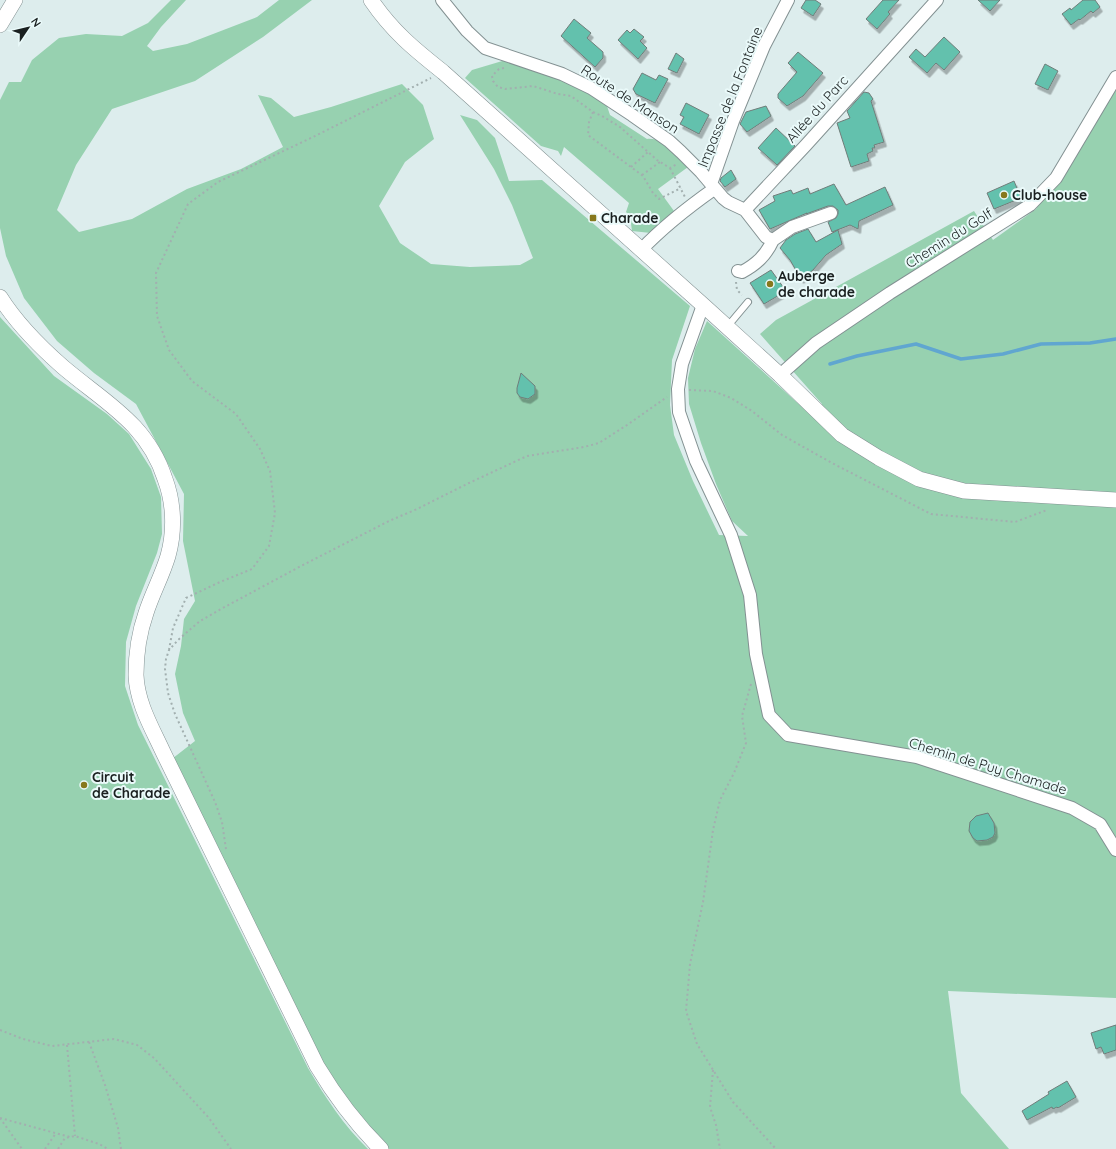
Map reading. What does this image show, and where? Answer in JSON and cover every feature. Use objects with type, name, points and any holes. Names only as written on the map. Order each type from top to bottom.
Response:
[{"type":"street","points":[[0,25],[15,0]]},
{"type":"street","points":[[371,0],[394,30],[703,305],[780,375],[842,436],[919,479],[964,491],[1116,500]]},
{"type":"street","name":"Route de Manson","points":[[442,0],[467,31],[485,48],[562,74],[591,88],[645,124],[688,158],[713,186]]},
{"type":"street","name":"Impasse de la Fontaine","points":[[713,186],[733,121],[764,46],[788,0]]},
{"type":"street","name":"Allée du Parc","points":[[745,210],[806,145],[936,0]]},
{"type":"street","name":"Chemin du Golf","points":[[780,375],[816,343],[890,293],[1030,205],[1056,178],[1116,76]]},
{"type":"street","points":[[641,250],[659,231],[713,186],[728,202],[745,210],[766,237],[773,240]]},
{"type":"street","points":[[738,271],[742,272],[752,267],[767,253],[773,240],[792,227],[831,213]]},
{"type":"street","points":[[0,297],[20,325],[46,352],[80,381],[116,408],[134,425],[149,446],[161,467],[169,490],[172,509],[172,528],[168,555],[146,612],[140,635],[136,662],[136,677],[142,704],[163,752],[317,1066],[343,1106],[381,1149]]},
{"type":"street","name":"Chemin de Puy Chamade","points":[[703,305],[682,364],[678,389],[679,412],[696,461],[731,535],[750,595],[758,667],[769,715],[788,735],[917,757],[1072,808],[1100,824],[1116,850]]},
{"type":"lane","points":[[727,327],[748,302]]},
{"type":"path","points":[[517,58],[515,62],[507,67],[499,69],[492,76],[498,88],[505,89],[533,86],[558,94],[570,96],[593,112],[620,127],[660,162],[670,168],[689,206]]},
{"type":"path","points":[[226,849],[222,822],[215,802],[175,714],[168,693],[165,669],[166,659],[173,628],[186,598],[252,569],[269,546],[275,513],[270,471],[260,449],[236,414],[192,381],[168,350],[157,316],[156,272],[188,204],[218,182],[313,137],[442,72]]},
{"type":"path","points":[[593,112],[589,122],[588,135],[642,175],[650,185],[653,193],[659,199],[681,188]]},
{"type":"path","points":[[631,167],[648,152]]},
{"type":"path","points":[[670,168],[688,158]]},
{"type":"path","points":[[642,175],[660,162]]},
{"type":"path","points":[[738,271],[736,281],[737,290],[748,302]]},
{"type":"path","points":[[169,650],[200,621],[315,558],[389,521],[527,456],[584,447],[599,443],[678,389]]},
{"type":"path","points":[[758,667],[749,688],[742,716],[746,743],[734,773],[720,800],[713,830],[703,902],[690,964],[686,1011],[697,1044],[733,1102],[776,1149]]},
{"type":"path","points":[[0,1030],[23,1040],[52,1046],[114,1039],[137,1045],[154,1058],[209,1118],[231,1149]]},
{"type":"path","points":[[89,1042],[118,1128],[120,1149]]},
{"type":"path","points":[[67,1045],[75,1136]]},
{"type":"path","points":[[713,1069],[710,1107],[716,1125],[720,1149]]},
{"type":"path","points":[[0,1118],[70,1137]]},
{"type":"path","points":[[0,1118],[22,1149]]},
{"type":"path","points":[[45,1149],[56,1133]]},
{"type":"path","points":[[58,1149],[65,1138],[75,1136],[99,1144],[108,1149]]},
{"type":"green space","points":[[171,0],[186,0],[161,27],[147,46],[153,51],[187,44],[257,17],[279,0],[312,0],[263,37],[195,81],[112,109],[76,165],[57,210],[79,232],[132,219],[187,189],[241,169],[283,147],[258,95],[271,98],[294,117],[331,107],[402,84],[423,105],[434,139],[405,162],[379,206],[400,243],[431,264],[470,267],[520,265],[533,258],[512,205],[494,169],[460,115],[477,120],[495,138],[509,181],[542,180],[690,306],[672,360],[670,405],[674,435],[693,481],[719,535],[748,536],[732,521],[716,484],[689,404],[688,378],[695,349],[707,321],[813,417],[822,404],[760,334],[776,320],[974,211],[993,240],[1036,209],[1116,76],[1116,998],[948,991],[961,1093],[1009,1149],[379,1149],[349,1114],[168,762],[195,741],[183,713],[175,674],[181,646],[184,619],[195,601],[183,541],[184,494],[136,404],[94,373],[57,341],[24,298],[6,256],[0,228],[0,100],[9,82],[21,82],[32,60],[59,38],[86,34],[122,36],[148,23]]},
{"type":"green space","points":[[509,59],[568,80],[606,103],[610,115],[647,139],[653,139],[665,144],[688,167],[658,189],[674,211],[651,233],[632,231],[630,216],[626,212],[629,203],[564,147],[561,156],[558,151],[541,146],[465,78],[472,70]]},
{"type":"green space","name":"Circuit de Charade","points":[[0,317],[54,376],[107,414],[129,434],[151,469],[161,497],[162,534],[157,553],[136,606],[126,642],[125,686],[138,725],[308,1068],[335,1111],[368,1149],[0,1149]]},
{"type":"building","points":[[806,0],[815,0],[821,4],[813,16],[801,8]]},
{"type":"building","points":[[883,0],[899,0],[888,12],[890,14],[877,29],[866,19]]},
{"type":"building","points":[[978,0],[1000,0],[990,11]]},
{"type":"building","points":[[1083,0],[1095,0],[1100,7],[1093,13],[1091,11],[1071,25],[1062,14],[1070,8],[1071,10]]},
{"type":"building","points":[[574,19],[591,33],[587,38],[603,52],[603,58],[595,67],[561,36]]},
{"type":"building","points":[[634,29],[644,37],[640,41],[647,48],[638,59],[618,40],[627,30],[630,33]]},
{"type":"building","points":[[944,37],[960,52],[944,70],[936,63],[927,73],[909,57],[916,49],[925,57]]},
{"type":"building","points":[[798,52],[823,73],[803,96],[787,106],[778,98],[778,94],[797,72],[788,63]]},
{"type":"building","points":[[676,53],[684,59],[677,73],[668,69]]},
{"type":"building","points":[[1045,64],[1058,71],[1048,90],[1035,84]]},
{"type":"building","points":[[642,73],[656,80],[659,75],[668,79],[655,103],[636,94],[633,89]]},
{"type":"building","points":[[864,92],[869,93],[873,99],[871,101],[884,142],[874,145],[875,148],[872,148],[873,151],[867,154],[869,161],[851,167],[837,123],[850,118],[847,111]]},
{"type":"building","points":[[686,103],[709,115],[699,134],[680,124],[684,117],[680,115]]},
{"type":"building","points":[[766,106],[771,116],[747,132],[740,124],[746,112]]},
{"type":"building","points":[[776,128],[795,146],[777,165],[758,148]]},
{"type":"building","points":[[731,170],[736,179],[725,187],[720,181],[721,178]]},
{"type":"building","name":"Club-house","points":[[1014,181],[1021,198],[994,209],[987,193]]},
{"type":"building","points":[[834,184],[846,205],[885,187],[893,205],[859,221],[858,229],[850,225],[832,232],[828,222],[836,218],[838,214],[838,210],[833,206],[828,206],[806,214],[807,213],[770,229],[759,210],[775,201],[773,196],[791,190],[793,194],[808,188],[810,194]]},
{"type":"building","points":[[808,229],[816,242],[838,230],[842,244],[826,255],[813,270],[801,279],[790,260],[780,248],[786,240],[795,234]]},
{"type":"building","points":[[771,270],[786,291],[764,304],[750,283]]},
{"type":"building","points":[[521,373],[535,386],[535,394],[528,399],[520,397],[517,393]]},
{"type":"building","points":[[988,813],[994,823],[995,833],[993,837],[987,840],[977,841],[973,838],[969,831],[970,822],[976,816]]},
{"type":"building","points":[[1116,1025],[1116,1050],[1104,1054],[1101,1047],[1096,1049],[1091,1033]]},
{"type":"building","points":[[1067,1081],[1076,1097],[1058,1108],[1053,1109],[1052,1107],[1027,1120],[1022,1111],[1049,1094],[1048,1092]]},
{"type":"waterway","points":[[830,364],[857,356],[916,344],[961,359],[1003,354],[1041,344],[1090,343],[1116,339]]},
{"type":"place","name":"Club-house","points":[[1004,195]]},
{"type":"place","name":"Charade","points":[[593,218]]},
{"type":"place","name":"Auberge de charade","points":[[770,284]]},
{"type":"place","name":"Circuit de Charade","points":[[84,785]]}]
